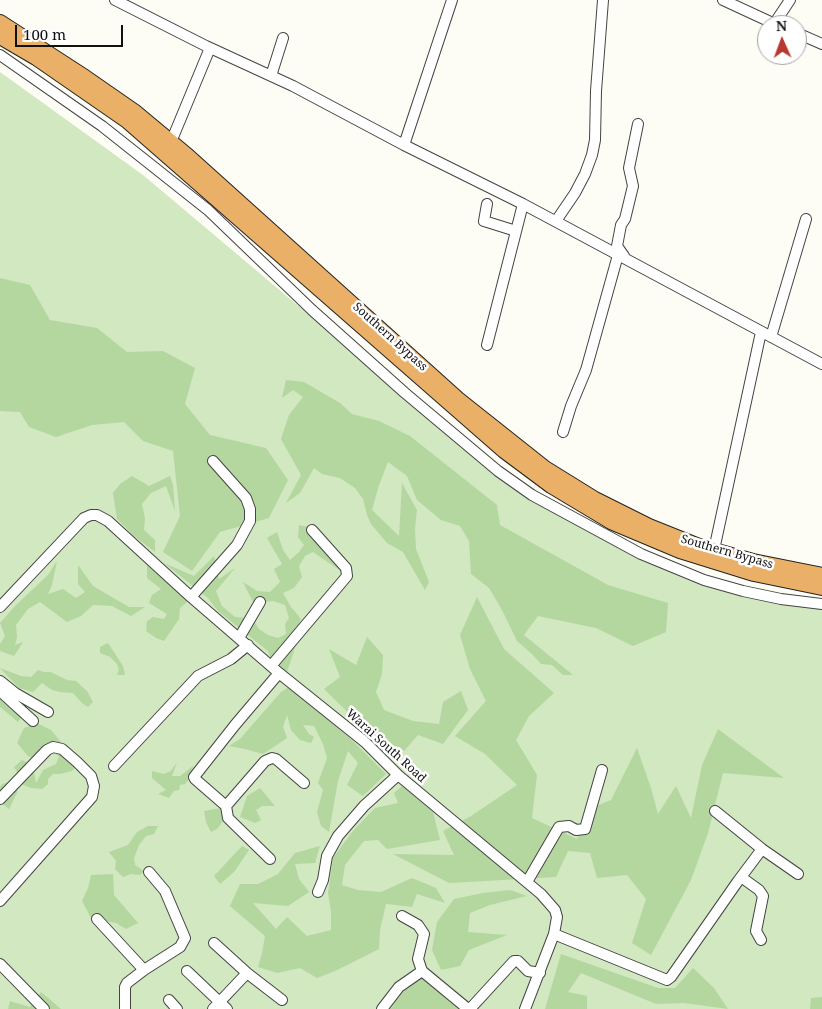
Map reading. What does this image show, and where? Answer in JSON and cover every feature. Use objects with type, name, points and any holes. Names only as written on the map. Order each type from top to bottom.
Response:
[{"type":"highway","name":"Southern Bypass","points":[[0,22],[134,111],[458,399],[545,468],[595,499],[650,526],[699,546],[752,561],[822,574]]},
{"type":"highway","name":"Southern Bypass","points":[[0,37],[36,58],[127,120],[497,445],[551,486],[610,522],[680,551],[754,574],[822,588]]},
{"type":"street","points":[[115,0],[210,48],[271,76],[523,204],[822,364]]},
{"type":"street","points":[[404,145],[452,0]]},
{"type":"street","points":[[556,221],[576,193],[592,155],[595,140],[596,91],[603,0]]},
{"type":"street","points":[[781,15],[790,0]]},
{"type":"street","points":[[726,1],[757,15]]},
{"type":"street","points":[[807,37],[822,44]]},
{"type":"street","points":[[271,76],[282,38]]},
{"type":"street","points":[[171,142],[210,48]]},
{"type":"street","points":[[0,55],[102,126],[208,210],[229,228],[312,310],[405,394],[498,471],[532,495],[579,522],[642,554],[704,580],[781,599],[822,604]]},
{"type":"street","points":[[563,432],[571,406],[586,370],[622,257],[617,246],[621,225],[625,219],[633,186],[629,168],[638,124]]},
{"type":"street","points":[[487,204],[484,221],[516,231]]},
{"type":"street","points":[[487,345],[523,204]]},
{"type":"street","points":[[771,337],[806,219]]},
{"type":"street","points":[[714,550],[761,332]]},
{"type":"street","points":[[191,597],[237,545],[250,521],[250,509],[246,498],[213,461]]},
{"type":"street","name":"Warai South Road","points":[[0,607],[84,518],[97,515],[108,521],[191,597],[275,669],[365,742],[398,776],[541,894],[555,910],[557,917],[554,934],[526,1009]]},
{"type":"street","points":[[270,859],[228,818],[226,806],[195,780],[195,775],[347,576],[346,568],[312,530]]},
{"type":"street","points":[[239,638],[260,602]]},
{"type":"street","points":[[114,766],[198,676],[230,658],[248,645]]},
{"type":"street","points":[[0,681],[15,693],[48,712]]},
{"type":"street","points":[[0,691],[33,721]]},
{"type":"street","points":[[0,799],[47,750],[53,747],[62,749],[77,762],[91,776],[94,786],[92,797],[0,900]]},
{"type":"street","points":[[226,806],[266,762],[272,758],[276,759],[304,783]]},
{"type":"street","points":[[527,882],[559,827],[569,826],[576,830],[585,830],[602,770]]},
{"type":"street","points":[[318,892],[323,880],[327,856],[338,836],[364,806],[398,776]]},
{"type":"street","points":[[715,811],[762,849],[798,874]]},
{"type":"street","points":[[554,934],[667,980],[762,849]]},
{"type":"street","points":[[125,1009],[127,983],[180,947],[185,938],[165,891],[149,872]]},
{"type":"street","points":[[741,877],[759,890],[763,896],[756,931],[761,940]]},
{"type":"street","points":[[402,916],[418,925],[424,934],[418,959],[422,970],[469,1009],[514,961],[518,961],[528,970],[540,973]]},
{"type":"street","points":[[98,919],[144,970]]},
{"type":"street","points":[[214,943],[247,973],[282,1000]]},
{"type":"street","points":[[0,964],[44,1009]]},
{"type":"street","points":[[382,1009],[399,988],[422,970]]},
{"type":"street","points":[[187,971],[220,1007],[247,973]]},
{"type":"street","points":[[169,1000],[177,1009]]},
{"type":"green space","points":[[0,72],[143,175],[295,303],[430,412],[558,511],[729,588],[822,604],[822,1009],[0,1009]]},
{"type":"green space","points":[[0,278],[30,285],[50,320],[97,328],[127,352],[163,351],[195,368],[185,404],[210,435],[266,448],[288,480],[269,518],[220,532],[192,571],[163,552],[180,516],[173,451],[143,441],[124,422],[92,425],[56,437],[29,427],[20,412],[0,411]]},
{"type":"green space","points":[[286,380],[304,382],[340,403],[352,414],[379,421],[410,436],[497,505],[500,525],[608,585],[668,603],[666,632],[633,646],[596,628],[538,616],[524,635],[573,675],[563,675],[552,665],[541,664],[517,641],[489,588],[471,574],[469,541],[460,526],[441,520],[417,500],[407,476],[388,462],[372,510],[399,536],[402,483],[417,510],[415,529],[416,549],[429,582],[425,590],[403,552],[387,543],[371,524],[363,499],[355,488],[340,478],[322,474],[314,468],[300,493],[286,503],[301,475],[281,439],[289,415],[303,397],[293,390],[282,398]]},
{"type":"green space","points":[[132,476],[149,486],[170,476],[173,485],[175,511],[166,486],[151,493],[142,504],[145,518],[144,530],[155,540],[155,552],[134,536],[117,519],[113,493],[120,484]]},
{"type":"green space","points":[[299,525],[309,527],[312,538],[341,571],[313,552],[305,556],[299,566],[302,577],[294,588],[283,593],[301,619],[293,636],[296,645],[287,672],[271,660],[268,651],[218,611],[208,598],[164,563],[194,576],[214,556],[219,579],[235,568],[216,591],[222,606],[235,617],[252,618],[259,629],[268,635],[278,638],[286,634],[285,624],[289,618],[285,605],[273,601],[254,604],[243,582],[257,591],[270,592],[280,582],[274,569],[282,564],[267,538],[277,532],[283,550],[290,560],[304,545],[298,537]]},
{"type":"green space","points":[[57,561],[48,594],[63,589],[76,598],[85,592],[78,584],[78,565],[93,586],[129,607],[145,607],[131,616],[112,606],[93,605],[81,616],[67,622],[40,602],[28,609],[16,625],[17,637],[15,645],[23,642],[14,656],[0,651],[0,644],[5,636],[0,623],[48,575]]},
{"type":"green space","points":[[147,565],[188,601],[180,608],[179,619],[164,641],[146,631],[147,621],[153,617],[164,619],[167,614],[149,603],[152,595],[161,589],[147,578]]},
{"type":"green space","points":[[477,597],[504,649],[554,693],[529,716],[516,740],[537,775],[532,818],[577,839],[589,809],[611,800],[637,748],[658,814],[676,786],[691,818],[702,765],[718,729],[784,778],[723,773],[708,833],[691,880],[651,955],[632,943],[646,899],[627,875],[597,878],[590,853],[568,851],[556,877],[449,883],[393,854],[454,855],[443,831],[471,816],[517,785],[485,754],[455,736],[486,701],[470,669],[460,635]]},
{"type":"green space","points":[[367,637],[383,655],[382,674],[376,692],[384,710],[413,721],[439,724],[443,702],[461,691],[468,710],[443,744],[418,735],[404,751],[381,745],[324,689],[340,677],[329,649],[356,665]]},
{"type":"green space","points":[[108,643],[123,666],[125,675],[117,675],[119,670],[117,664],[110,657],[100,653],[100,647]]},
{"type":"green space","points":[[0,668],[21,676],[31,677],[38,670],[51,672],[67,680],[76,681],[87,691],[93,702],[88,707],[73,693],[52,690],[42,683],[33,692],[19,688]]},
{"type":"green space","points":[[289,687],[352,740],[386,774],[363,796],[347,785],[358,763],[348,751],[338,781],[329,832],[321,826],[317,812],[323,790],[318,783],[327,758],[323,744],[314,726],[303,725],[309,734],[314,737],[311,743],[300,740],[291,730],[287,715],[283,727],[287,738],[263,754],[229,746],[240,739],[281,692]]},
{"type":"green space","points":[[0,697],[24,714],[18,722],[0,707]]},
{"type":"green space","points":[[37,723],[51,730],[65,747],[76,767],[72,771],[53,774],[48,779],[48,784],[42,789],[31,788],[21,784],[9,809],[0,802],[0,787],[2,784],[13,781],[19,775],[14,767],[22,760],[28,763],[34,773],[36,783],[43,770],[56,764],[59,757],[53,751],[35,759],[28,756],[17,743],[24,728]]},
{"type":"green space","points":[[177,762],[172,776],[180,776],[193,766],[191,777],[185,784],[180,785],[179,790],[174,791],[169,798],[158,794],[166,790],[152,778],[152,771],[164,774],[171,771]]},
{"type":"green space","points":[[402,786],[433,812],[440,840],[387,849],[378,840],[364,841],[345,865],[342,885],[358,890],[381,892],[412,878],[436,888],[445,903],[417,894],[412,907],[386,904],[380,930],[379,949],[317,978],[300,968],[277,973],[258,967],[265,936],[230,906],[240,884],[258,884],[278,874],[295,853],[320,846],[315,863],[295,864],[299,879],[309,892],[288,906],[253,903],[276,929],[287,917],[307,936],[331,930],[328,893],[333,858],[352,832],[375,808],[398,803],[394,793]]},
{"type":"green space","points":[[260,788],[275,806],[262,806],[256,810],[261,820],[255,823],[240,817],[247,796]]},
{"type":"green space","points":[[221,808],[223,821],[217,829],[211,832],[206,822],[204,811]]},
{"type":"green space","points":[[148,826],[158,826],[154,834],[146,836],[139,845],[134,858],[135,865],[144,871],[140,875],[131,874],[123,877],[115,869],[116,861],[109,852],[128,845],[137,832]]},
{"type":"green space","points":[[242,846],[249,850],[234,872],[220,884],[214,876]]},
{"type":"green space","points":[[113,874],[114,895],[138,923],[126,929],[116,923],[91,918],[82,901],[91,875]]},
{"type":"green space","points":[[510,890],[527,896],[490,905],[470,913],[468,932],[507,935],[469,950],[460,966],[441,970],[432,950],[437,922],[454,899]]},
{"type":"green space","points":[[561,954],[658,988],[675,988],[693,968],[714,988],[728,1009],[684,1003],[656,1004],[581,973],[568,992],[587,996],[587,1009],[545,1009]]},
{"type":"green space","points":[[424,975],[462,1009],[387,1009],[389,1003]]},
{"type":"green space","points":[[41,992],[61,1009],[8,1009],[10,1001],[30,1007]]},
{"type":"green space","points":[[822,997],[822,1009],[810,1009],[811,998]]}]
